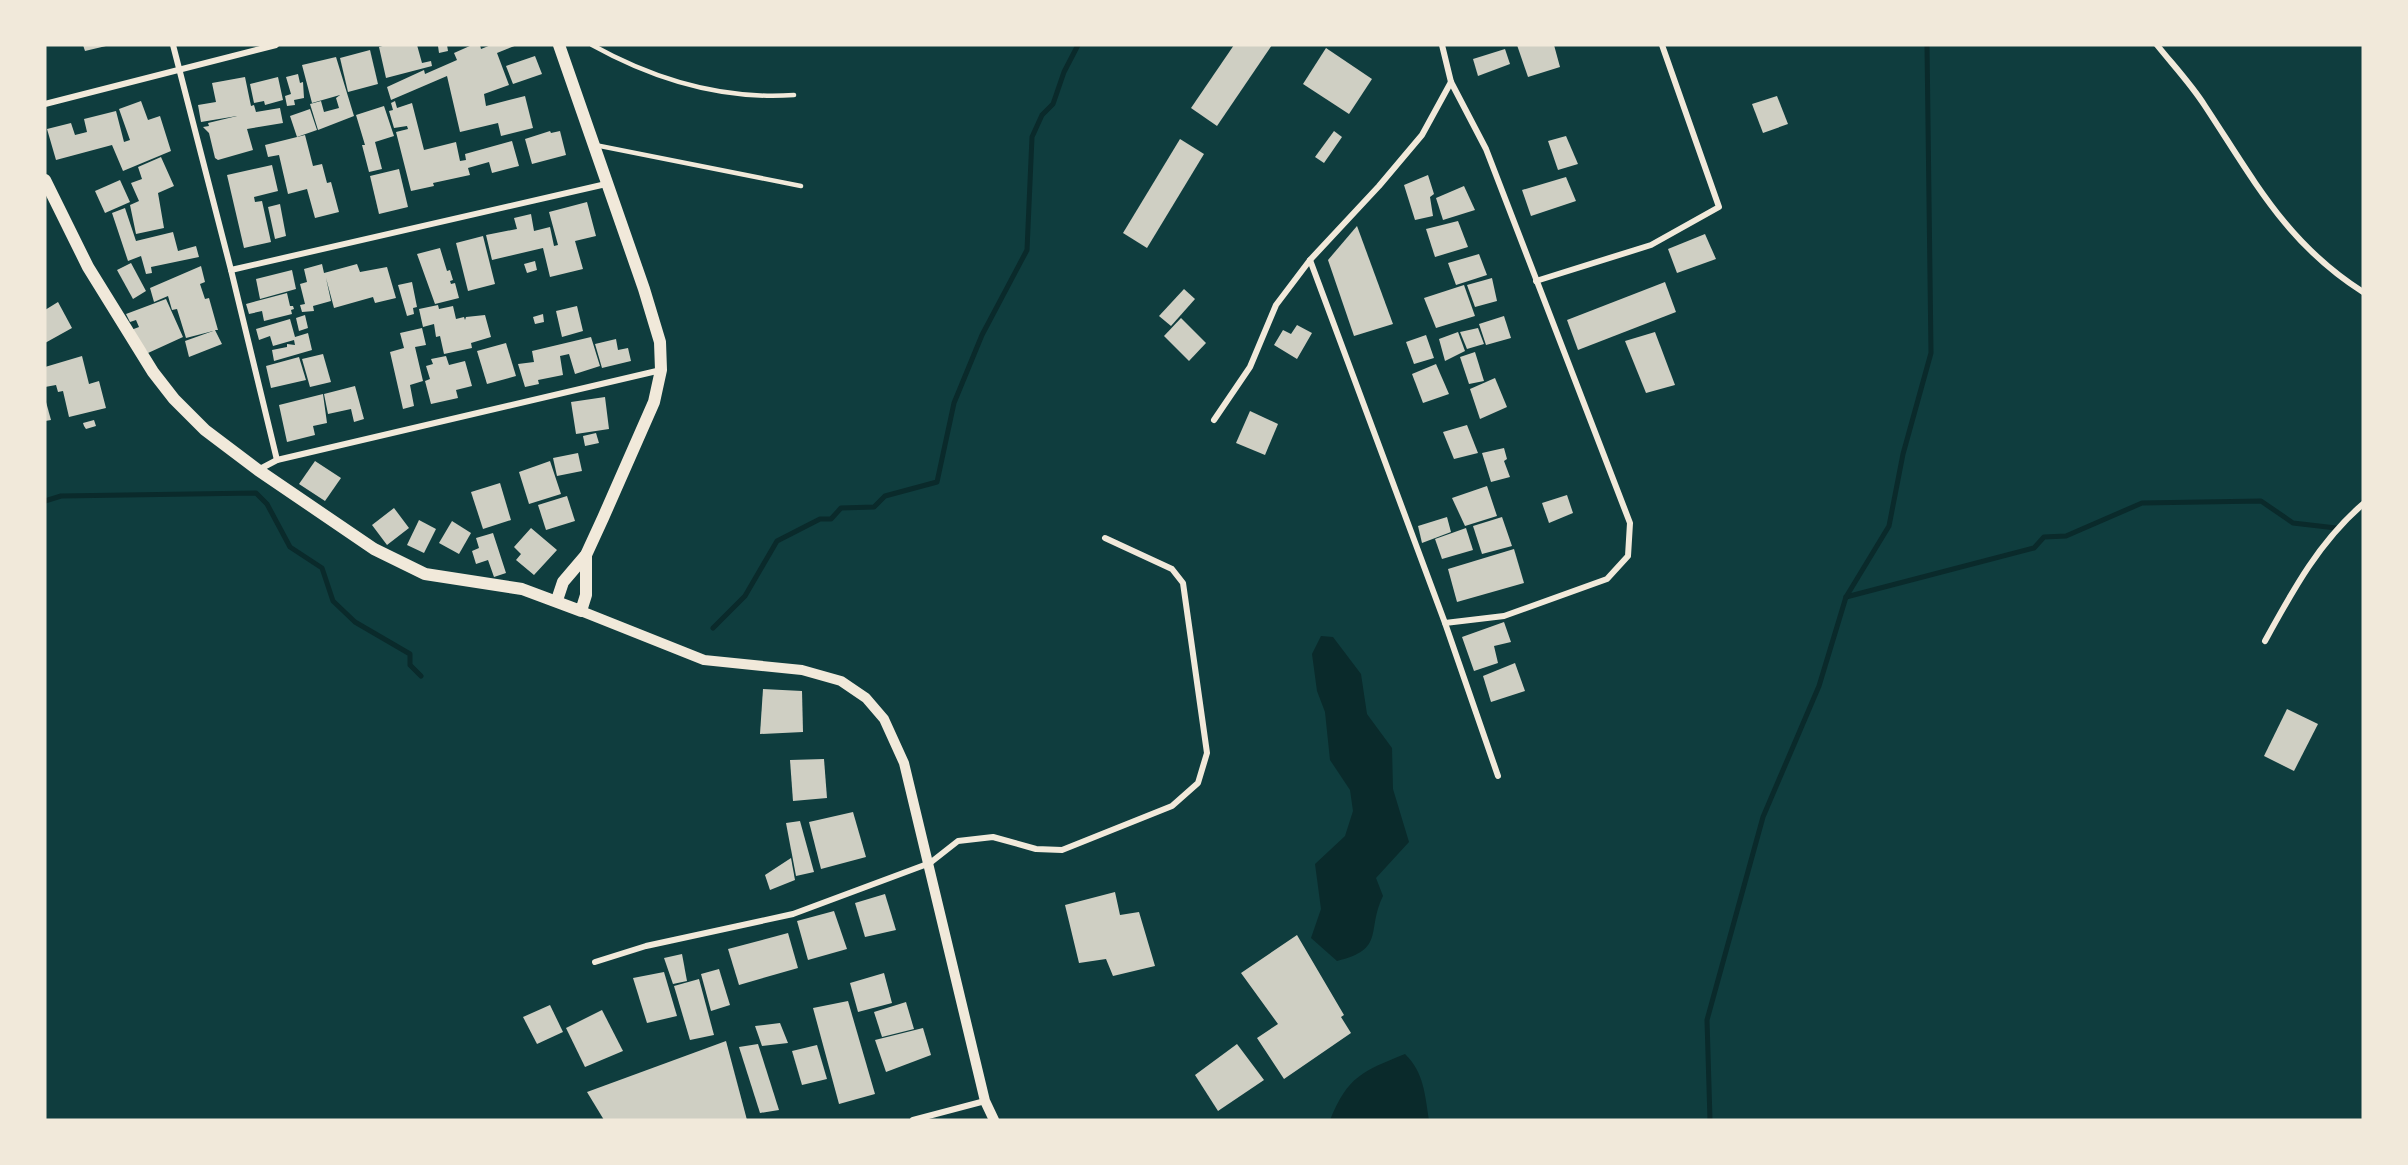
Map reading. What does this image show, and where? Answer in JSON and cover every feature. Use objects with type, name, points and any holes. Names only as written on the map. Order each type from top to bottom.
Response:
[{"type":"main road","points":[[557,600],[563,582],[586,555],[654,402],[662,370],[660,342],[645,288],[592,145],[559,45]]},
{"type":"main road","points":[[45,180],[88,267],[153,372],[174,399],[205,430],[258,470],[374,549],[425,574],[522,589],[557,600],[581,611],[586,595],[586,555]]},
{"type":"street","points":[[173,45],[277,460]]},
{"type":"street","points":[[45,104],[276,45]]},
{"type":"street","points":[[1442,45],[1451,82],[1486,149],[1630,523],[1628,556],[1607,579],[1504,616],[1445,623]]},
{"type":"street","points":[[1536,281],[1651,244],[1719,207],[1662,45]]},
{"type":"street","points":[[2157,45],[2204,104],[2254,186],[2297,240],[2342,279],[2363,292]]},
{"type":"street","points":[[1214,420],[1250,367],[1276,305],[1310,260],[1379,186],[1422,135],[1451,82]]},
{"type":"street","points":[[231,270],[606,184]]},
{"type":"street","points":[[1310,260],[1445,623],[1498,776]]},
{"type":"street","points":[[258,470],[277,460],[662,370]]},
{"type":"street","points":[[2265,641],[2303,572],[2336,528],[2363,504]]},
{"type":"street","points":[[595,962],[646,946],[793,914],[930,863],[958,841],[993,837],[1036,849],[1062,850],[1172,806],[1198,783],[1207,753],[1183,583],[1172,568],[1105,538]]},
{"type":"street","points":[[581,611],[704,660],[802,670],[841,681],[866,698],[884,719],[904,763],[930,863],[985,1101],[994,1120]]},
{"type":"street","points":[[913,1120],[985,1101]]},
{"type":"lane","points":[[592,45],[617,59],[705,90],[760,97],[794,95]]},
{"type":"lane","points":[[592,145],[801,186]]},
{"type":"water","points":[[1321,636],[1333,637],[1361,674],[1367,714],[1392,748],[1393,789],[1409,842],[1376,878],[1383,896],[1369,944],[1362,951],[1337,961],[1311,938],[1321,909],[1315,864],[1345,836],[1353,811],[1350,790],[1330,760],[1325,712],[1317,691],[1312,654]]},
{"type":"water","points":[[1405,1054],[1420,1076],[1429,1120],[1330,1120],[1343,1094],[1358,1077],[1378,1065]]},
{"type":"building","points":[[83,45],[106,45],[106,46],[85,51]]},
{"type":"building","points":[[417,45],[422,63],[431,61],[432,66],[386,78],[379,47]]},
{"type":"building","points":[[447,45],[448,51],[439,53],[438,46]]},
{"type":"building","points":[[472,45],[480,45],[481,49],[491,45],[517,45],[497,53],[509,85],[484,94],[486,106],[525,96],[533,128],[501,136],[498,123],[460,132],[447,76],[391,100],[387,87],[424,70],[425,74],[457,60],[454,53]]},
{"type":"building","points":[[1234,45],[1272,45],[1217,126],[1191,108]]},
{"type":"building","points":[[1517,45],[1554,45],[1560,67],[1528,77]]},
{"type":"building","points":[[1326,48],[1372,79],[1349,114],[1303,84]]},
{"type":"building","points":[[1505,49],[1510,64],[1478,76],[1473,59]]},
{"type":"building","points":[[370,50],[378,84],[348,92],[340,58]]},
{"type":"building","points":[[535,56],[542,74],[513,84],[506,66]]},
{"type":"building","points":[[336,57],[354,116],[318,130],[310,104],[321,101],[324,112],[339,108],[336,98],[340,95],[312,103],[302,65]]},
{"type":"building","points":[[298,74],[300,83],[303,82],[304,98],[294,100],[295,105],[287,106],[285,96],[291,94],[286,77]]},
{"type":"building","points":[[245,77],[251,106],[254,105],[256,112],[280,108],[283,123],[247,129],[253,150],[218,160],[215,158],[209,133],[203,127],[209,126],[208,123],[237,116],[201,122],[198,105],[216,102],[212,83]]},
{"type":"building","points":[[278,77],[283,100],[265,105],[264,101],[254,103],[250,84]]},
{"type":"building","points":[[1777,96],[1788,124],[1763,133],[1752,104]]},
{"type":"building","points":[[141,101],[148,120],[160,116],[171,151],[123,171],[112,145],[56,160],[47,129],[71,123],[75,135],[87,132],[84,119],[116,111],[124,142],[130,140],[119,109]]},
{"type":"building","points":[[395,101],[397,108],[412,103],[424,150],[456,142],[460,161],[466,160],[465,154],[512,141],[519,166],[492,173],[489,162],[468,168],[470,175],[433,183],[434,186],[411,191],[396,132],[408,129],[407,126],[394,128],[389,111],[393,110],[391,103]]},
{"type":"building","points":[[384,106],[394,136],[375,142],[382,169],[369,172],[362,145],[365,145],[356,115]]},
{"type":"building","points":[[310,109],[317,130],[297,137],[290,116]]},
{"type":"building","points":[[550,131],[551,133],[560,131],[566,155],[532,164],[525,139]]},
{"type":"building","points":[[1334,131],[1342,137],[1324,163],[1315,157]]},
{"type":"building","points":[[305,135],[313,166],[322,164],[327,183],[331,182],[339,212],[315,218],[307,189],[288,194],[279,155],[268,157],[265,145]]},
{"type":"building","points":[[1566,136],[1578,164],[1558,170],[1548,141]]},
{"type":"building","points":[[1180,139],[1204,154],[1147,248],[1123,233]]},
{"type":"building","points":[[161,157],[174,186],[158,193],[164,228],[136,234],[130,205],[139,201],[131,183],[142,179],[138,167]]},
{"type":"building","points":[[272,165],[278,191],[254,197],[255,202],[262,201],[271,242],[244,248],[227,175]]},
{"type":"building","points":[[399,169],[408,207],[379,214],[370,176]]},
{"type":"building","points":[[1428,175],[1434,194],[1430,197],[1433,216],[1415,220],[1404,185]]},
{"type":"building","points":[[1566,177],[1576,201],[1531,216],[1522,190]]},
{"type":"building","points":[[120,180],[130,202],[105,213],[95,191]]},
{"type":"building","points":[[1464,186],[1475,210],[1443,220],[1436,198]]},
{"type":"building","points":[[587,202],[596,236],[575,241],[583,269],[550,277],[543,248],[492,260],[486,235],[517,229],[514,218],[531,214],[534,231],[550,227],[554,246],[558,245],[549,212]]},
{"type":"building","points":[[280,204],[286,236],[275,239],[268,207]]},
{"type":"building","points":[[125,208],[136,241],[173,232],[178,251],[196,246],[199,257],[151,267],[152,273],[146,274],[141,256],[128,261],[112,213]]},
{"type":"building","points":[[1458,221],[1468,247],[1435,257],[1426,229]]},
{"type":"building","points":[[1357,226],[1393,324],[1354,336],[1328,260]]},
{"type":"building","points":[[1705,234],[1716,259],[1677,273],[1668,249]]},
{"type":"building","points":[[483,236],[495,284],[468,291],[456,243]]},
{"type":"building","points":[[440,248],[447,271],[450,270],[453,280],[450,281],[451,284],[455,283],[459,298],[435,304],[417,254]]},
{"type":"building","points":[[1479,254],[1487,275],[1456,285],[1448,263]]},
{"type":"building","points":[[535,261],[537,270],[527,273],[524,264]]},
{"type":"building","points":[[131,263],[146,291],[133,299],[117,270]]},
{"type":"building","points":[[322,264],[324,273],[357,264],[360,272],[387,267],[396,298],[375,303],[373,297],[334,308],[326,278],[331,301],[313,306],[314,311],[302,312],[300,305],[305,304],[300,284],[307,282],[304,269]]},
{"type":"building","points":[[201,266],[205,282],[200,284],[205,299],[209,298],[218,330],[215,330],[222,344],[189,357],[185,341],[213,331],[186,338],[177,309],[172,310],[168,296],[154,302],[150,288]]},
{"type":"building","points":[[292,270],[296,289],[260,299],[256,279]]},
{"type":"building","points":[[1492,278],[1497,301],[1475,307],[1467,285]]},
{"type":"building","points":[[412,282],[417,307],[413,308],[414,314],[407,316],[398,285]]},
{"type":"building","points":[[1665,282],[1676,312],[1578,350],[1567,320]]},
{"type":"building","points":[[1464,285],[1475,316],[1436,328],[1424,298]]},
{"type":"building","points":[[1184,289],[1195,299],[1171,326],[1159,316]]},
{"type":"building","points":[[287,293],[290,306],[294,309],[291,310],[292,314],[264,321],[262,311],[249,314],[246,304]]},
{"type":"building","points":[[166,299],[183,337],[148,353],[131,330],[139,327],[136,320],[130,322],[126,314]]},
{"type":"building","points":[[58,302],[72,328],[45,343],[45,310]]},
{"type":"building","points":[[438,305],[439,309],[453,306],[456,319],[464,317],[465,320],[466,317],[485,315],[491,337],[471,343],[472,348],[444,354],[440,336],[436,337],[434,324],[423,327],[419,309]]},
{"type":"building","points":[[577,306],[583,331],[562,337],[556,311]]},
{"type":"building","points":[[543,314],[544,322],[535,324],[533,317]]},
{"type":"building","points":[[305,315],[308,328],[299,331],[296,318]]},
{"type":"building","points":[[1504,316],[1511,338],[1486,345],[1479,324]]},
{"type":"building","points":[[1181,318],[1206,343],[1189,361],[1164,336]]},
{"type":"building","points":[[290,319],[295,337],[308,333],[312,350],[274,361],[272,350],[287,347],[287,344],[295,345],[294,340],[273,346],[270,336],[259,340],[256,329]]},
{"type":"building","points":[[1297,325],[1312,333],[1297,359],[1274,345],[1283,330],[1291,334]]},
{"type":"building","points":[[422,328],[426,345],[415,347],[423,381],[410,385],[414,406],[403,409],[390,352],[404,348],[400,333]]},
{"type":"building","points":[[1478,328],[1484,344],[1467,349],[1460,332]]},
{"type":"building","points":[[1458,332],[1465,351],[1445,361],[1439,339]]},
{"type":"building","points":[[1655,332],[1675,385],[1646,393],[1625,341]]},
{"type":"building","points":[[1426,335],[1434,358],[1414,364],[1406,342]]},
{"type":"building","points":[[591,337],[600,366],[575,374],[569,354],[560,356],[563,375],[538,380],[539,384],[525,387],[518,364],[534,362],[532,351]]},
{"type":"building","points":[[616,339],[618,350],[628,348],[631,361],[602,368],[595,344]]},
{"type":"building","points":[[506,343],[516,376],[487,384],[477,351]]},
{"type":"building","points":[[1475,352],[1484,381],[1469,384],[1460,357]]},
{"type":"building","points":[[323,354],[331,382],[310,387],[302,359]]},
{"type":"building","points":[[82,356],[89,384],[99,381],[106,408],[69,417],[63,391],[58,392],[56,385],[45,387],[45,367]]},
{"type":"building","points":[[446,356],[449,365],[465,361],[472,386],[456,390],[458,398],[431,404],[425,381],[430,379],[426,366],[433,364],[431,359]]},
{"type":"building","points":[[299,357],[306,380],[271,388],[266,366]]},
{"type":"building","points":[[1436,364],[1449,394],[1423,403],[1412,374]]},
{"type":"building","points":[[1495,378],[1507,407],[1480,419],[1470,389]]},
{"type":"building","points":[[355,386],[364,419],[354,422],[351,409],[328,414],[324,394]]},
{"type":"building","points":[[323,394],[327,423],[313,426],[315,435],[287,442],[279,405]]},
{"type":"building","points":[[605,397],[609,429],[576,434],[571,402]]},
{"type":"building","points":[[45,402],[51,420],[45,421]]},
{"type":"building","points":[[1250,411],[1278,424],[1265,455],[1236,443]]},
{"type":"building","points":[[94,420],[96,426],[86,429],[83,423]]},
{"type":"building","points":[[1467,425],[1478,453],[1454,459],[1443,432]]},
{"type":"building","points":[[596,433],[599,443],[585,446],[583,436]]},
{"type":"building","points":[[1504,448],[1507,459],[1504,461],[1510,477],[1491,482],[1482,453]]},
{"type":"building","points":[[578,453],[582,471],[557,476],[553,458]]},
{"type":"building","points":[[315,461],[341,478],[325,501],[299,484]]},
{"type":"building","points":[[550,461],[561,494],[529,504],[519,472]]},
{"type":"building","points":[[500,483],[511,520],[483,529],[471,492]]},
{"type":"building","points":[[1487,486],[1497,516],[1465,526],[1452,498]]},
{"type":"building","points":[[1567,495],[1573,513],[1549,523],[1542,503]]},
{"type":"building","points":[[567,496],[575,521],[546,530],[538,505]]},
{"type":"building","points":[[394,508],[409,528],[387,545],[372,525]]},
{"type":"building","points":[[1447,517],[1451,532],[1422,543],[1418,526]]},
{"type":"building","points":[[1502,517],[1512,546],[1482,554],[1473,526]]},
{"type":"building","points":[[419,520],[436,529],[424,553],[407,545]]},
{"type":"building","points":[[452,521],[471,533],[459,554],[439,543]]},
{"type":"building","points":[[531,528],[557,550],[534,575],[516,560],[521,554],[514,547]]},
{"type":"building","points":[[1466,528],[1473,550],[1442,559],[1435,539]]},
{"type":"building","points":[[493,533],[506,573],[494,577],[488,560],[476,564],[472,551],[479,548],[476,538]]},
{"type":"building","points":[[1514,549],[1524,583],[1457,602],[1448,569]]},
{"type":"building","points":[[1504,622],[1511,642],[1494,646],[1498,663],[1474,671],[1462,637]]},
{"type":"building","points":[[1515,663],[1525,691],[1491,702],[1483,676]]},
{"type":"building","points":[[763,689],[802,691],[803,732],[760,734]]},
{"type":"building","points":[[2287,709],[2318,724],[2294,771],[2264,756]]},
{"type":"building","points":[[824,759],[827,798],[793,801],[790,760]]},
{"type":"building","points":[[853,812],[866,857],[821,869],[809,822]]},
{"type":"building","points":[[800,821],[814,872],[796,876],[786,823]]},
{"type":"building","points":[[791,858],[795,880],[770,890],[765,875]]},
{"type":"building","points":[[1115,892],[1120,915],[1139,912],[1155,966],[1113,976],[1106,959],[1079,963],[1065,905]]},
{"type":"building","points":[[885,894],[896,930],[865,937],[855,903]]},
{"type":"building","points":[[834,911],[847,949],[808,960],[797,921]]},
{"type":"building","points":[[788,933],[798,968],[739,985],[728,949]]},
{"type":"building","points":[[1297,935],[1344,1015],[1341,1017],[1351,1033],[1284,1079],[1257,1038],[1278,1024],[1241,973]]},
{"type":"building","points":[[682,954],[687,981],[673,984],[664,958]]},
{"type":"building","points":[[719,969],[730,1005],[711,1011],[701,974]]},
{"type":"building","points":[[664,972],[677,1016],[647,1023],[633,978]]},
{"type":"building","points":[[884,973],[892,1003],[858,1012],[850,983]]},
{"type":"building","points":[[699,979],[714,1035],[690,1040],[674,986]]},
{"type":"building","points":[[848,1001],[875,1094],[839,1104],[813,1008]]},
{"type":"building","points":[[906,1002],[914,1029],[882,1037],[874,1012]]},
{"type":"building","points":[[550,1005],[563,1032],[537,1044],[523,1017]]},
{"type":"building","points":[[602,1010],[623,1051],[585,1067],[566,1028]]},
{"type":"building","points":[[780,1023],[788,1043],[762,1046],[755,1026]]},
{"type":"building","points":[[923,1028],[931,1055],[886,1072],[875,1040]]},
{"type":"building","points":[[726,1041],[747,1120],[604,1120],[587,1092]]},
{"type":"building","points":[[758,1044],[779,1110],[760,1113],[739,1047]]},
{"type":"building","points":[[1237,1044],[1264,1080],[1218,1111],[1195,1075]]},
{"type":"building","points":[[817,1045],[827,1079],[802,1085],[792,1051]]},
{"type":"waterway","points":[[713,628],[745,596],[777,541],[820,519],[831,519],[841,508],[874,507],[885,496],[937,482],[954,403],[982,335],[1027,250],[1032,137],[1042,115],[1053,104],[1064,72],[1078,45]]},
{"type":"waterway","points":[[1710,1120],[1707,1020],[1763,817],[1819,686],[1846,597],[1889,526],[1903,454],[1931,353],[1927,45]]},
{"type":"waterway","points":[[45,501],[61,496],[256,493],[267,504],[290,547],[322,568],[333,601],[355,622],[410,654],[410,665],[421,676]]},
{"type":"waterway","points":[[1846,597],[2034,548],[2044,537],[2066,536],[2142,503],[2261,501],[2293,523],[2336,528]]}]
